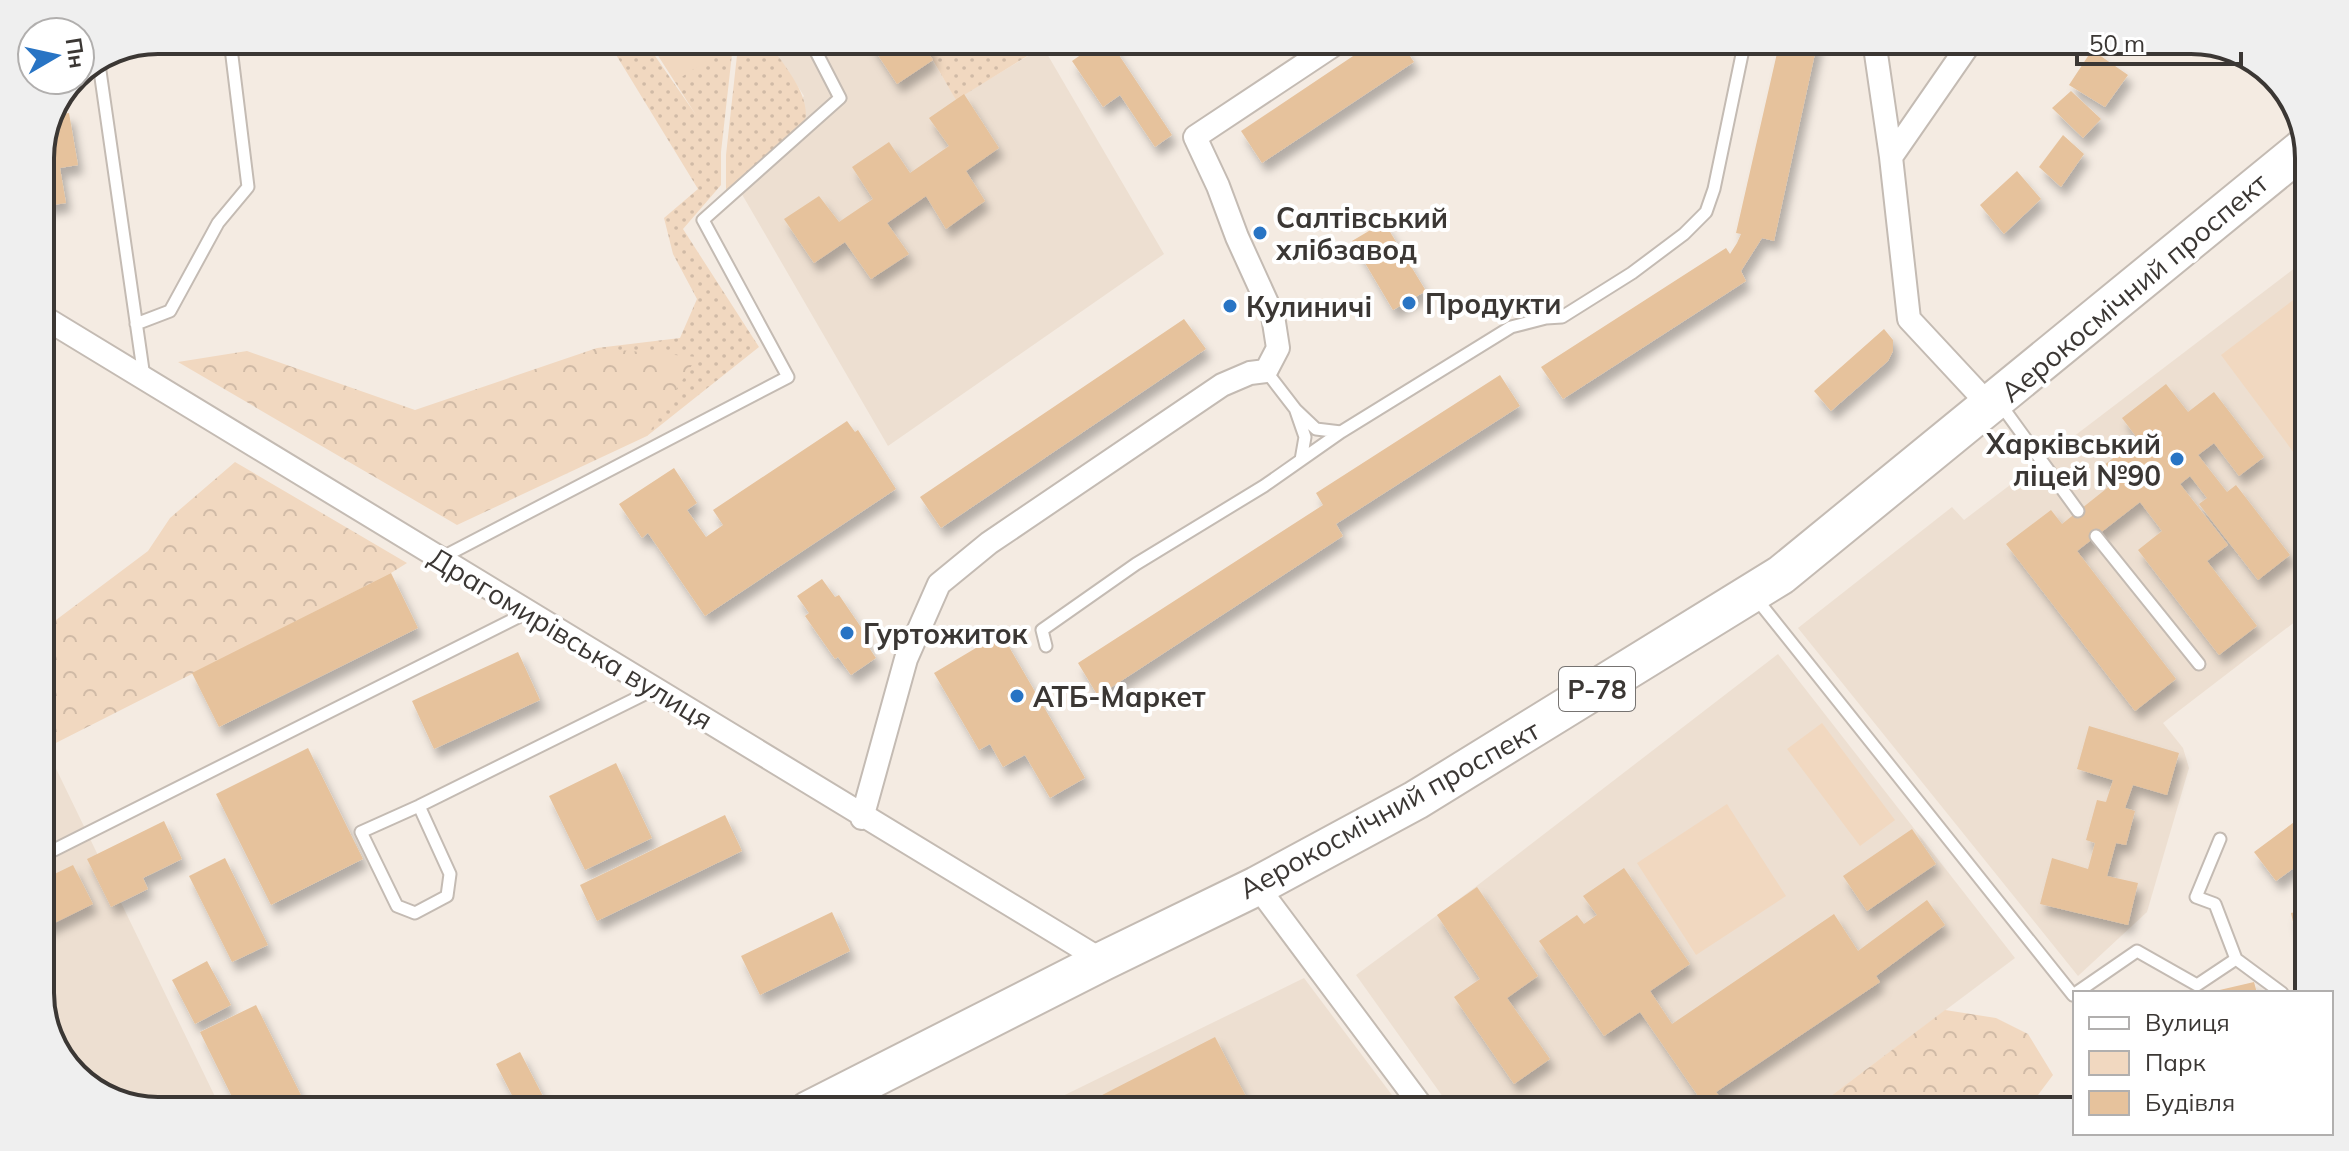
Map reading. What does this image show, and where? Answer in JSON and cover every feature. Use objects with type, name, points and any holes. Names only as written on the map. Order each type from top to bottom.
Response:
[{"type":"highway","name":"Аерокосмічний проспект","points":[[836,1097],[1257,886],[1416,800],[1781,575],[2295,155]]},
{"type":"street","points":[[862,818],[906,659],[939,584],[989,543],[1222,385],[1250,373],[1266,371],[1278,348],[1273,316],[1195,137],[1320,54]]},
{"type":"street","points":[[1876,54],[1909,319],[1994,403]]},
{"type":"street","points":[[1891,157],[1962,54]]},
{"type":"street","name":"Драгомирівська вулиця","points":[[54,323],[862,818],[1103,961]]},
{"type":"street","points":[[1257,886],[1415,1097]]},
{"type":"lane","points":[[136,324],[170,311],[218,223],[248,187],[232,54]]},
{"type":"lane","points":[[441,558],[788,377],[703,220],[840,98],[817,54]]},
{"type":"lane","points":[[1046,646],[1042,630],[1136,564],[1264,486],[1341,432],[1511,327],[1562,317],[1632,273],[1684,234],[1706,212],[1714,189],[1742,54]]},
{"type":"lane","points":[[100,72],[144,378]]},
{"type":"lane","points":[[1266,371],[1296,410],[1316,429],[1341,432]]},
{"type":"lane","points":[[1994,403],[2078,511]]},
{"type":"lane","points":[[1296,410],[1305,437],[1301,460]]},
{"type":"lane","points":[[2096,536],[2199,664]]},
{"type":"lane","points":[[1752,593],[2073,995]]},
{"type":"lane","points":[[54,850],[529,612]]},
{"type":"lane","points":[[419,806],[450,874],[447,896],[415,913],[397,906],[361,832],[655,689]]},
{"type":"lane","points":[[2220,839],[2196,897],[2215,904],[2236,959],[2279,991]]},
{"type":"lane","points":[[2079,991],[2137,951],[2197,985],[2236,959]]},
{"type":"shaded area","points":[[777,54],[929,54],[956,99],[1031,54],[1047,54],[1164,254],[888,446],[736,184],[804,96]]},
{"type":"shaded area","points":[[2295,268],[2295,622],[2163,723],[2183,748],[2189,768],[2147,912],[2078,976],[1798,628],[1952,507],[1964,520]]},
{"type":"shaded area","points":[[1778,654],[2015,958],[1830,1097],[1443,1097],[1356,975]]},
{"type":"shaded area","points":[[54,764],[215,1097],[145,1096],[112,1086],[80,1061],[65,1039],[54,1000]]},
{"type":"shaded area","points":[[1304,978],[1393,1097],[1061,1097]]},
{"type":"green space","points":[[616,54],[654,54],[696,115],[657,54],[732,54],[721,152],[721,185],[683,229],[759,347],[647,436],[597,348],[680,338],[697,299],[673,254],[664,218],[698,189]]},
{"type":"green space","points":[[661,54],[710,54],[712,57],[677,80]]},
{"type":"green space","points":[[737,54],[777,54],[801,92],[805,122],[726,193],[726,155]]},
{"type":"green space","points":[[929,54],[1030,54],[956,100]]},
{"type":"green space","points":[[2295,299],[2295,454],[2221,355]]},
{"type":"green space","points":[[597,348],[697,357],[647,436],[457,525],[178,362],[247,351],[415,410]]},
{"type":"green space","points":[[235,462],[407,563],[54,744],[54,622],[148,551],[170,518]]},
{"type":"green space","points":[[1822,723],[1895,820],[1860,846],[1787,749]]},
{"type":"green space","points":[[1727,804],[1786,896],[1696,955],[1637,863]]},
{"type":"green space","points":[[1945,1010],[1996,1018],[2028,1034],[2053,1075],[2034,1097],[1830,1097]]},
{"type":"building","points":[[877,54],[929,54],[933,60],[897,84]]},
{"type":"building","points":[[1082,54],[1118,54],[1172,135],[1155,147],[1120,95],[1103,107],[1072,61]]},
{"type":"building","points":[[1356,54],[1409,54],[1414,62],[1262,163],[1241,131]]},
{"type":"building","points":[[1777,54],[1815,54],[1774,241],[1762,238],[1741,271],[1746,281],[1563,399],[1541,367],[1726,248],[1730,254],[1741,234],[1736,233]]},
{"type":"building","points":[[2089,54],[2098,54],[2128,75],[2105,107],[2069,85]]},
{"type":"building","points":[[2071,91],[2101,119],[2083,138],[2052,108]]},
{"type":"building","points":[[964,94],[999,148],[966,171],[985,201],[946,229],[926,196],[887,223],[909,254],[871,279],[845,242],[814,263],[784,219],[819,196],[839,222],[873,199],[852,167],[889,142],[910,173],[949,146],[929,118]]},
{"type":"building","points":[[69,113],[78,165],[60,168],[66,203],[54,205],[54,151],[64,114]]},
{"type":"building","points":[[2063,135],[2084,154],[2061,187],[2039,167]]},
{"type":"building","points":[[2017,171],[2041,199],[2004,234],[1980,205]]},
{"type":"building","points":[[1384,222],[1426,291],[1393,310],[1352,241]]},
{"type":"building","points":[[1184,319],[1206,349],[941,528],[920,497]]},
{"type":"building","points":[[1884,329],[1893,340],[1893,351],[1888,361],[1831,411],[1814,391]]},
{"type":"building","points":[[1500,375],[1520,406],[1336,524],[1343,536],[1098,696],[1078,663],[1323,505],[1316,493]]},
{"type":"building","points":[[2166,384],[2188,412],[2214,392],[2264,457],[2239,476],[2214,443],[2198,455],[2227,492],[2236,485],[2290,555],[2258,580],[2199,504],[2207,498],[2190,476],[2180,484],[2228,545],[2207,561],[2257,626],[2219,655],[2138,550],[2162,531],[2140,502],[2077,551],[2176,679],[2135,711],[2006,544],[2051,510],[2062,524],[2111,485],[2099,469],[2138,439],[2122,418]]},
{"type":"building","points":[[847,421],[855,432],[858,430],[896,489],[705,616],[648,533],[642,538],[619,504],[674,468],[697,503],[687,510],[706,537],[723,525],[713,510]]},
{"type":"building","points":[[391,573],[418,628],[219,727],[192,673]]},
{"type":"building","points":[[822,579],[835,597],[839,595],[867,636],[863,639],[876,658],[851,675],[838,657],[835,659],[805,616],[809,613],[797,596]]},
{"type":"building","points":[[1001,633],[1085,778],[1050,798],[1025,755],[1003,767],[990,744],[979,750],[934,673]]},
{"type":"building","points":[[518,652],[540,700],[434,749],[412,701]]},
{"type":"building","points":[[2089,726],[2179,753],[2167,795],[2133,785],[2125,808],[2135,811],[2126,845],[2116,843],[2107,876],[2138,883],[2128,925],[2040,904],[2052,858],[2088,869],[2095,843],[2086,840],[2097,800],[2106,802],[2113,780],[2077,769]]},
{"type":"building","points":[[308,748],[363,859],[271,905],[216,794]]},
{"type":"building","points":[[616,763],[652,838],[585,870],[549,796]]},
{"type":"building","points":[[725,815],[742,851],[597,921],[580,885]]},
{"type":"building","points":[[164,821],[182,859],[143,878],[148,889],[111,907],[87,859]]},
{"type":"building","points":[[2295,821],[2295,867],[2276,881],[2254,852]]},
{"type":"building","points":[[1912,829],[1936,864],[1867,911],[1843,876]]},
{"type":"building","points":[[225,858],[268,945],[232,962],[189,876]]},
{"type":"building","points":[[73,865],[93,904],[54,923],[54,874]]},
{"type":"building","points":[[1624,868],[1690,964],[1650,991],[1672,1024],[1834,914],[1858,951],[1927,900],[1945,925],[1876,976],[1880,982],[1716,1092],[1720,1097],[1699,1097],[1640,1012],[1604,1036],[1539,941],[1577,915],[1584,924],[1597,915],[1583,896]]},
{"type":"building","points":[[1477,887],[1538,976],[1507,998],[1550,1059],[1514,1084],[1454,997],[1480,979],[1437,915]]},
{"type":"building","points":[[832,912],[850,951],[760,995],[741,956]]},
{"type":"building","points":[[207,961],[231,1005],[195,1024],[172,980]]},
{"type":"building","points":[[2254,982],[2256,991],[2215,991]]},
{"type":"building","points":[[256,1005],[302,1097],[232,1097],[200,1032]]},
{"type":"building","points":[[1215,1037],[1246,1097],[1098,1097]]},
{"type":"building","points":[[520,1052],[543,1097],[513,1097],[496,1064]]},
{"type":"place","name":"Салтівський хлібзавод","points":[[1260,233]]},
{"type":"place","name":"Продукти","points":[[1409,303]]},
{"type":"place","name":"Кулиничі","points":[[1230,306]]},
{"type":"place","name":"Харківський ліцей №90","points":[[2177,459]]},
{"type":"place","name":"Гуртожиток","points":[[847,633]]},
{"type":"place","name":"АТБ-Маркет","points":[[1017,696]]}]
